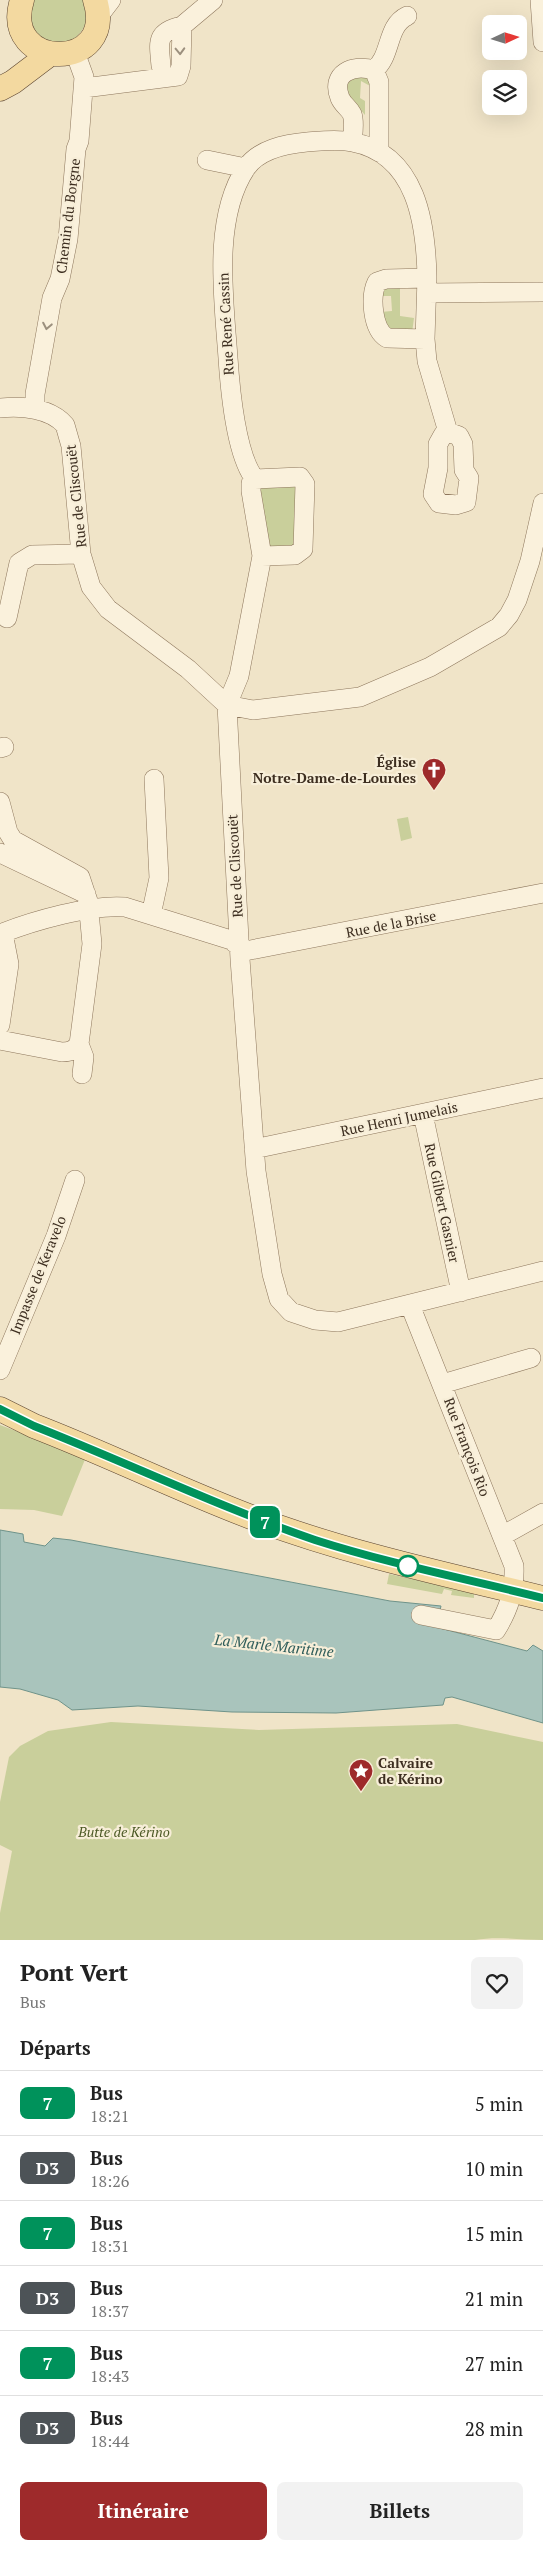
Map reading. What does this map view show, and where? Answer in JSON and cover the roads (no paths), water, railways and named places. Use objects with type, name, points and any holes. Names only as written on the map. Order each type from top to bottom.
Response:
[{"type":"main road","points":[[22,0],[19,16],[24,34],[32,45],[58,56],[75,52],[89,41],[97,25],[101,6]]},
{"type":"main road","points":[[2,87],[5,76],[12,67],[24,34]]},
{"type":"main road","points":[[2,87],[13,82],[50,54]]},
{"type":"main road","points":[[0,1409],[34,1426],[250,1517],[316,1540],[389,1562],[543,1598]]},
{"type":"main road","points":[[0,1416],[34,1426]]},
{"type":"street","points":[[161,66],[159,42],[161,35],[172,28],[182,26],[213,0]]},
{"type":"street","points":[[540,0],[543,42]]},
{"type":"street","points":[[374,70],[384,60],[394,29],[407,16]]},
{"type":"street","points":[[84,88],[178,76],[181,66],[182,26]]},
{"type":"street","name":"Chemin du Borgne","points":[[35,410],[35,394],[52,298],[60,279],[68,239],[76,149],[79,141],[84,77],[75,52]]},
{"type":"street","points":[[352,142],[352,117],[339,96],[339,81],[343,73],[352,68],[374,70]]},
{"type":"street","points":[[374,70],[379,82],[379,152]]},
{"type":"street","name":"Rue René Cassin","points":[[226,705],[239,676],[262,556],[251,483],[255,479],[246,463],[233,404],[223,286],[227,220],[239,181],[246,168],[264,152],[274,148],[312,142],[352,142],[379,152],[403,172],[415,195],[427,248],[425,339],[427,361],[448,432]]},
{"type":"street","points":[[207,160],[246,168]]},
{"type":"street","points":[[425,339],[387,338],[382,335],[375,321],[374,288],[380,279],[427,286],[543,292]]},
{"type":"street","name":"Rue de Cliscouët","points":[[0,408],[35,410],[54,416],[68,430],[81,554],[91,587],[102,604],[188,669],[226,705],[239,948],[254,1149],[272,1274],[279,1299],[284,1306],[304,1318],[338,1322],[543,1271]]},
{"type":"street","points":[[255,479],[300,478],[304,484],[303,549],[295,555],[262,556]]},
{"type":"street","points":[[226,705],[253,710],[360,697],[435,674],[499,627],[509,615],[530,561],[543,503]]},
{"type":"street","points":[[7,618],[19,563],[32,555],[81,554]]},
{"type":"street","points":[[151,915],[159,878],[154,779]]},
{"type":"street","points":[[0,802],[8,832],[13,840],[75,872],[83,883],[92,944],[79,1044],[84,1057],[82,1074]]},
{"type":"street","points":[[0,853],[87,902],[125,907],[231,940],[239,948]]},
{"type":"street","name":"Rue de la Brise","points":[[239,948],[250,950],[406,916],[543,893]]},
{"type":"street","points":[[0,1025],[9,964],[1,934],[87,902]]},
{"type":"street","points":[[0,1040],[62,1052],[70,1052],[79,1044]]},
{"type":"street","name":"Rue Henri Jumelais","points":[[254,1149],[543,1088]]},
{"type":"street","name":"Rue Gilbert Gasnier","points":[[423,1114],[461,1292]]},
{"type":"street","name":"Impasse de Keravelo","points":[[0,1370],[56,1236],[75,1180]]},
{"type":"street","name":"Rue François Rio","points":[[410,1305],[514,1566],[513,1591],[507,1612],[496,1630],[421,1615]]},
{"type":"street","points":[[442,1384],[531,1358]]},
{"type":"street","points":[[502,1536],[543,1513]]},
{"type":"water","name":"La Marle Maritime","points":[[0,1530],[23,1534],[24,1542],[45,1546],[53,1538],[71,1540],[390,1601],[441,1606],[436,1627],[527,1651],[533,1645],[543,1651],[543,1723],[452,1697],[445,1698],[443,1705],[336,1713],[232,1712],[138,1706],[72,1710],[58,1700],[20,1689],[0,1687]]},
{"type":"place","name":"Église Notre-Dame-de-Lourdes","points":[[434,791]]},
{"type":"place","name":"Calvaire de Kérino","points":[[361,1792]]},
{"type":"park label","name":"Butte de Kérino","points":[[124,1832]]}]
